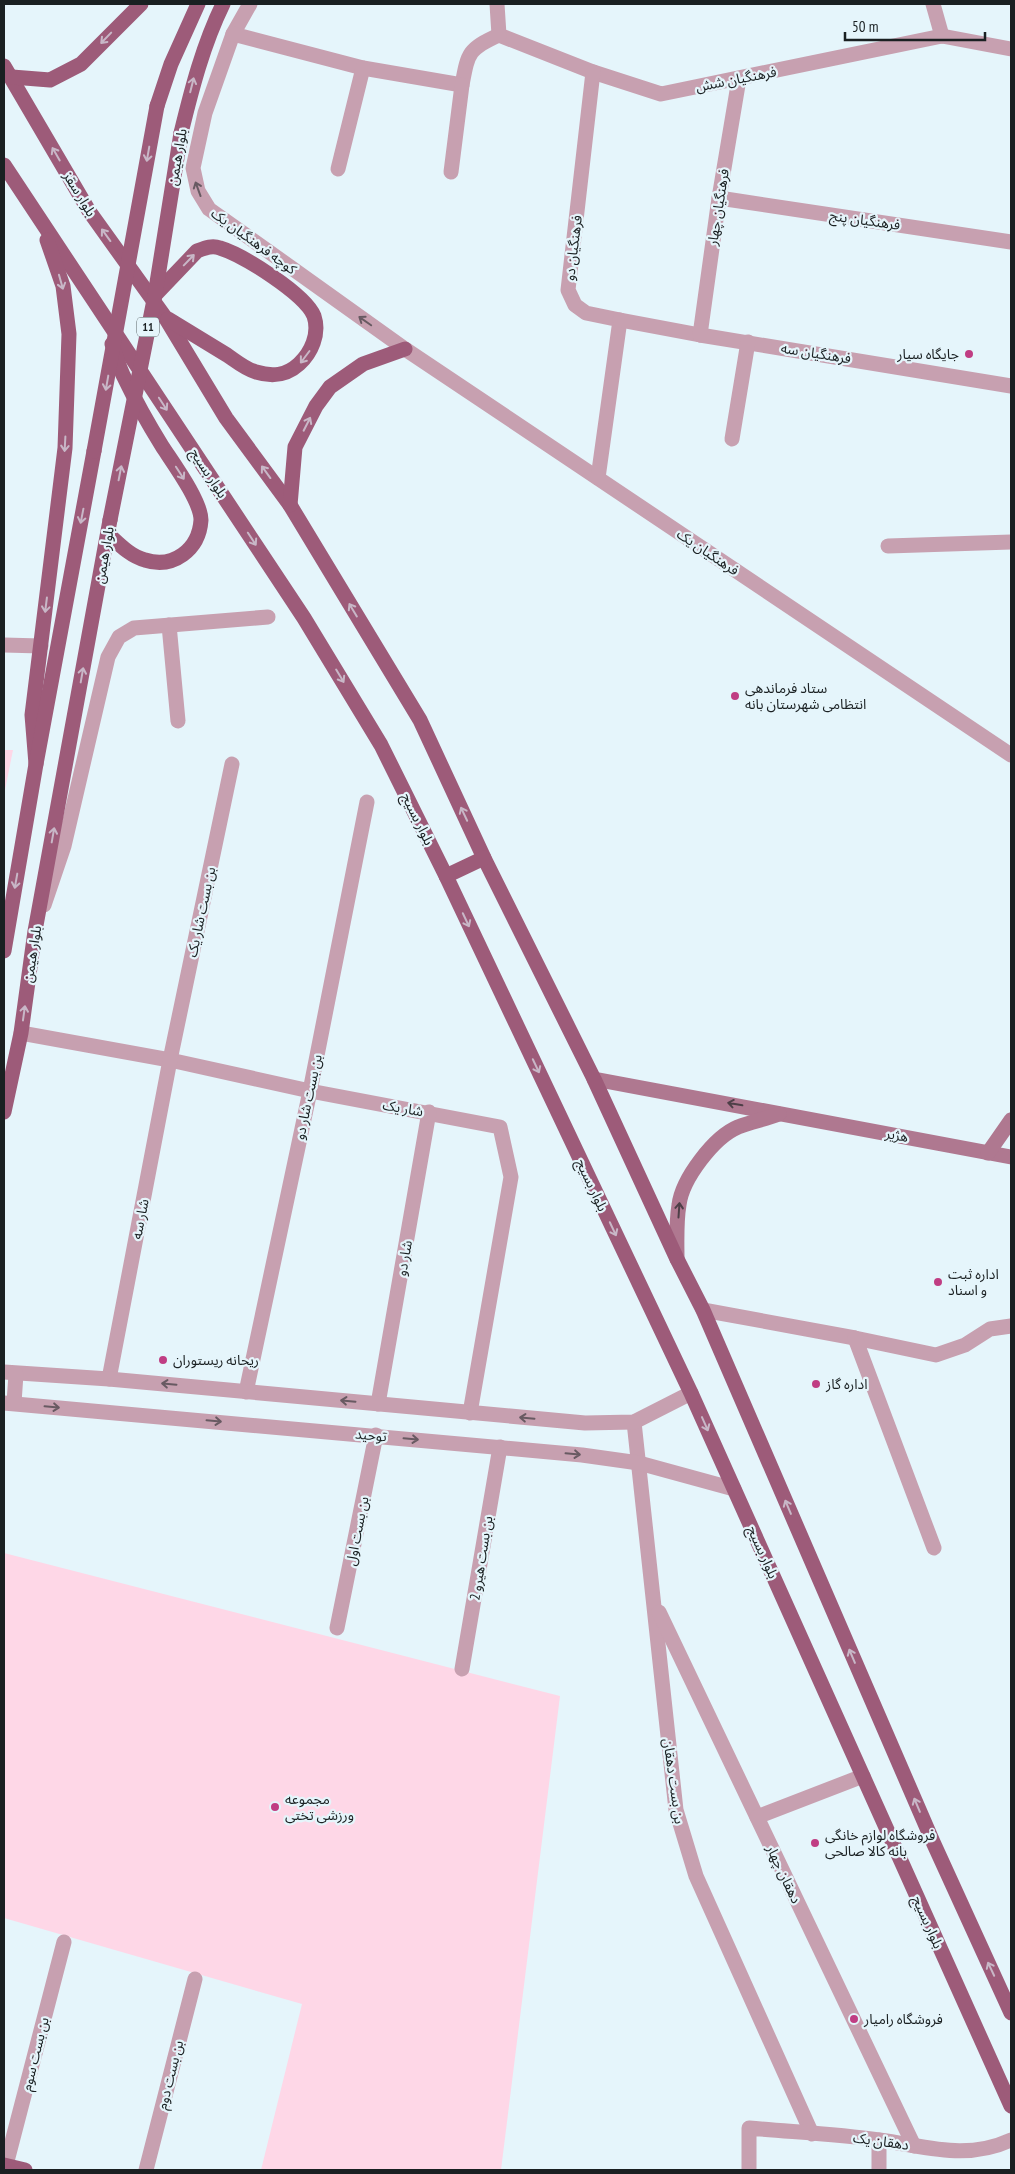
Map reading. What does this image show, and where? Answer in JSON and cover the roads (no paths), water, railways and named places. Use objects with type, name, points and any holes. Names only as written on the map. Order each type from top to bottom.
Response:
[{"type":"main road","points":[[8,71],[50,80],[81,64],[141,4]]},
{"type":"main road","name":"بلوار هیمن","points":[[4,950],[36,764],[157,106],[171,64],[198,4]]},
{"type":"main road","name":"بلوار هیمن","points":[[4,1112],[20,1033],[35,931],[109,527],[155,295],[181,132],[196,70],[210,31],[223,4]]},
{"type":"main road","name":"بلوار سقز","points":[[8,71],[89,211],[165,317]]},
{"type":"main road","points":[[4,165],[97,305],[124,378],[190,489],[201,519],[196,543],[181,556],[160,564],[144,560],[123,548],[109,527]]},
{"type":"main road","points":[[36,764],[32,715],[65,448],[69,334],[63,286],[40,220]]},
{"type":"main road","points":[[155,295],[198,251],[207,247],[218,247],[241,257],[297,294],[313,315],[316,327],[314,341],[306,357],[284,374],[270,375],[247,369],[165,317]]},
{"type":"main road","name":"بلوار بسیج","points":[[97,305],[304,618],[381,745],[446,876],[691,1393],[1011,2106]]},
{"type":"main road","points":[[165,317],[226,418],[290,505],[420,720],[484,858],[594,1079],[676,1259],[703,1310],[933,1842],[1011,2014]]},
{"type":"main road","points":[[290,505],[295,447],[316,406],[330,387],[363,364],[405,349]]},
{"type":"main road","points":[[446,876],[484,858]]},
{"type":"main road","name":"هژیر","points":[[594,1079],[1011,1157]]},
{"type":"main road","name":"هژیر","points":[[676,1259],[679,1203],[687,1180],[697,1164],[712,1147],[736,1128],[783,1113]]},
{"type":"main road","points":[[988,1152],[1011,1120]]},
{"type":"main road","points":[[5,2165],[25,2170]]},
{"type":"street","name":"کوچه فرهنگیان یک","points":[[250,4],[233,34],[205,113],[193,168],[198,191],[209,209],[405,349]]},
{"type":"street","points":[[451,172],[462,85],[468,56],[481,43],[499,35],[497,4]]},
{"type":"street","points":[[933,4],[942,36]]},
{"type":"street","points":[[233,34],[363,68],[462,85]]},
{"type":"street","name":"فرهنگیان شش","points":[[499,35],[593,72],[661,94],[942,36],[1011,49]]},
{"type":"street","points":[[338,169],[363,68]]},
{"type":"street","name":"فرهنگیان دو","points":[[593,72],[568,290],[575,305],[586,313],[620,320]]},
{"type":"street","name":"فرهنگیان چهار","points":[[700,335],[719,198],[739,79]]},
{"type":"street","name":"فرهنگیان پنج","points":[[719,198],[1011,242]]},
{"type":"street","points":[[598,478],[620,320]]},
{"type":"street","name":"فرهنگیان سه","points":[[620,320],[1011,386]]},
{"type":"street","points":[[732,439],[748,342]]},
{"type":"street","name":"فرهنگیان یک","points":[[405,349],[1011,755]]},
{"type":"street","points":[[888,546],[1011,542]]},
{"type":"street","points":[[35,931],[64,846],[108,657],[118,637],[134,628],[268,617]]},
{"type":"street","points":[[169,625],[178,721]]},
{"type":"street","points":[[4,645],[41,646]]},
{"type":"street","name":"بن بست شار یک","points":[[170,1060],[232,764]]},
{"type":"street","name":"بن بست شار دو","points":[[246,1392],[310,1091],[366,802]]},
{"type":"street","name":"شار یک","points":[[20,1033],[170,1060],[310,1091],[429,1112],[500,1127],[511,1177],[470,1413]]},
{"type":"street","name":"شار سه","points":[[109,1379],[170,1060]]},
{"type":"street","name":"شار دو","points":[[378,1404],[429,1112]]},
{"type":"street","points":[[703,1310],[936,1355],[965,1345],[990,1329],[1011,1326]]},
{"type":"street","points":[[855,1338],[934,1548]]},
{"type":"street","points":[[9,1403],[10,1373],[109,1379],[585,1423],[634,1422],[691,1393]]},
{"type":"street","name":"توحید","points":[[9,1403],[582,1455],[639,1463],[734,1489]]},
{"type":"street","name":"بن بست دهقان","points":[[634,1422],[676,1810],[696,1876],[812,2134]]},
{"type":"street","name":"بن بست اول","points":[[337,1628],[376,1435]]},
{"type":"street","name":"بن بست هیرو 2","points":[[462,1669],[500,1447]]},
{"type":"street","name":"دهقان چهار","points":[[654,1602],[914,2146]]},
{"type":"street","points":[[757,1817],[863,1776]]},
{"type":"street","name":"بن بست سوم","points":[[5,2165],[64,1942]]},
{"type":"street","name":"بن بست دوم","points":[[146,2170],[195,1979]]},
{"type":"street","name":"دهقان یک","points":[[748,2170],[749,2128],[879,2140],[949,2152],[972,2152],[987,2149],[1011,2140]]},
{"type":"street","points":[[879,2140],[879,2170]]},
{"type":"place","name":"جایگاه سیار","points":[[969,354]]},
{"type":"place","name":"ستاد فرماندهی انتظامی شهرستان بانه","points":[[735,696]]},
{"type":"place","name":"اداره ثبت و اسناد","points":[[938,1282]]},
{"type":"place","name":"ریحانە ریستوران","points":[[163,1360]]},
{"type":"place","name":"اداره گاز","points":[[816,1384]]},
{"type":"place","name":"مجموعه ورزشی تختی","points":[[275,1807]]},
{"type":"place","name":"فروشگاه لوازم خانگی بانه کالا صالحی","points":[[815,1843]]},
{"type":"place","name":"فروشگاه رامیار","points":[[854,2019]]}]
